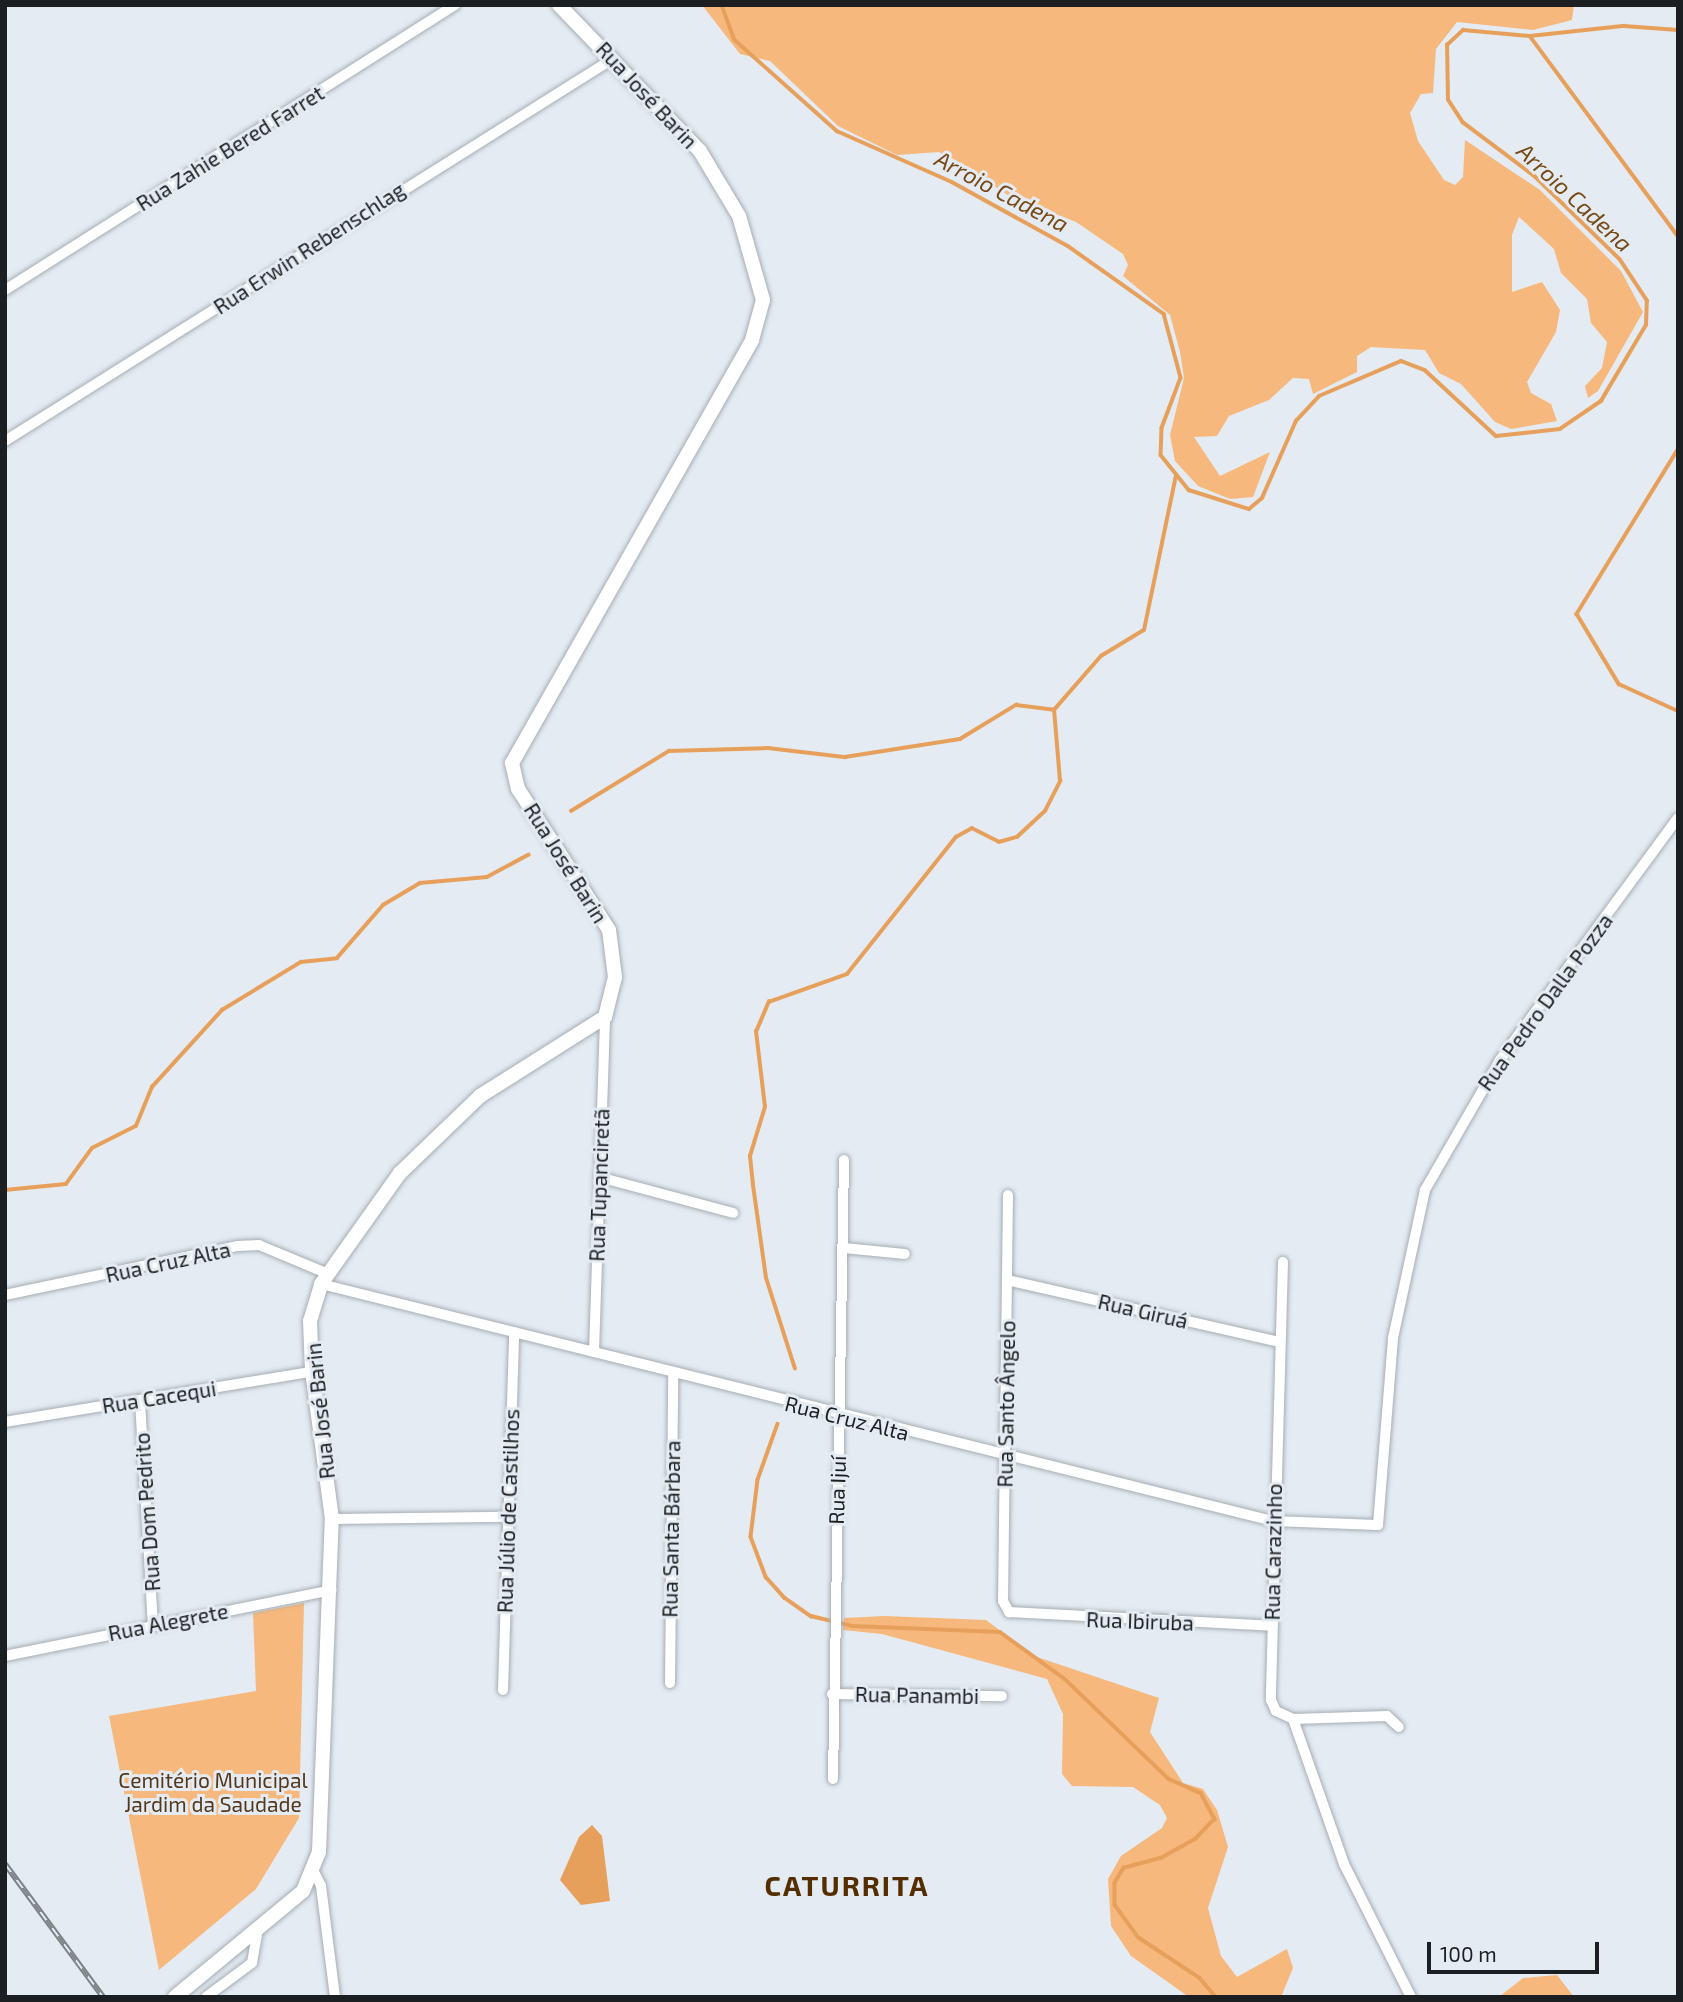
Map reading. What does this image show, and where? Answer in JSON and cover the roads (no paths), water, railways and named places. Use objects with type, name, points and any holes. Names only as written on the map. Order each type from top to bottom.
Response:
[{"type":"main road","name":"Rua José Barin","points":[[175,1997],[257,1935],[303,1891],[313,1870],[325,1823],[332,1519],[312,1372],[310,1321],[323,1279],[400,1173],[480,1096],[604,1017],[615,977],[608,930],[519,789],[512,763],[752,340],[763,300],[733,205],[700,151],[614,57],[559,5]]},
{"type":"street","name":"Rua Zahie Bered Farret","points":[[5,290],[455,5]]},
{"type":"street","name":"Rua Erwin Rebenschlag","points":[[5,441],[614,57]]},
{"type":"street","name":"Rua Pedro Dalla Pozza","points":[[1378,1525],[1393,1338],[1425,1190],[1500,1060],[1678,818]]},
{"type":"street","name":"Rua Tupanciretã","points":[[594,1352],[604,1017]]},
{"type":"street","name":"Rua Ijuí","points":[[832,1779],[844,1160]]},
{"type":"street","points":[[599,1177],[733,1213]]},
{"type":"street","name":"Rua Santo Ângelo","points":[[1008,1195],[1003,1601],[1009,1612]]},
{"type":"street","name":"Rua Cruz Alta","points":[[5,1295],[238,1246],[259,1245],[323,1279],[839,1417],[1273,1521],[1378,1525]]},
{"type":"street","points":[[844,1248],[905,1254]]},
{"type":"street","name":"Rua Carazinho","points":[[1283,1262],[1273,1521],[1270,1700],[1276,1711],[1293,1718]]},
{"type":"street","name":"Rua Giruá","points":[[1007,1280],[1280,1342]]},
{"type":"street","name":"Rua Júlio de Castilhos","points":[[503,1690],[514,1332]]},
{"type":"street","name":"Rua Cacequi","points":[[5,1422],[312,1372]]},
{"type":"street","name":"Rua Santa Bárbara","points":[[670,1683],[673,1374]]},
{"type":"street","name":"Rua Dom Pedrito","points":[[140,1401],[153,1624]]},
{"type":"street","points":[[332,1519],[508,1517]]},
{"type":"street","name":"Rua Alegrete","points":[[5,1656],[331,1590]]},
{"type":"street","name":"Rua Ibiruba","points":[[1009,1612],[1272,1626]]},
{"type":"street","name":"Rua Panambi","points":[[832,1694],[1002,1696]]},
{"type":"street","points":[[1399,1727],[1387,1716],[1293,1718],[1344,1864],[1411,1997]]},
{"type":"street","points":[[313,1870],[321,1886],[335,1997]]},
{"type":"street","points":[[206,1997],[252,1963],[257,1935]]},
{"type":"waterway","name":"Arroio Cadena","points":[[722,5],[735,40],[837,131],[952,182],[1068,246],[1164,314],[1181,378],[1162,428],[1161,455],[1189,490],[1249,509],[1262,498],[1296,421],[1319,396],[1401,361],[1425,370],[1496,436],[1560,429],[1601,401],[1646,325],[1647,301],[1620,260],[1535,177],[1463,123],[1448,100],[1447,45],[1463,30],[1530,36],[1624,26],[1678,30]]},
{"type":"waterway","points":[[1530,36],[1678,236]]},
{"type":"waterway","points":[[1678,450],[1577,614],[1619,684],[1678,711]]},
{"type":"waterway","points":[[795,1369],[766,1278],[753,1185],[750,1156],[765,1107],[756,1032],[769,1002],[847,974],[956,837],[972,828],[999,842],[1017,837],[1045,811],[1060,781],[1054,710],[1101,656],[1144,630],[1176,475]]},
{"type":"waterway","points":[[571,811],[669,751],[768,748],[845,757],[960,739],[1016,705],[1054,710]]},
{"type":"waterway","points":[[5,1190],[66,1184],[92,1148],[136,1126],[152,1087],[222,1010],[301,962],[337,958],[383,905],[420,883],[487,877],[528,855]]},
{"type":"waterway","points":[[778,1424],[758,1480],[751,1537],[766,1577],[785,1598],[811,1616],[853,1626],[1000,1632],[1065,1679],[1169,1779],[1201,1793],[1215,1819],[1196,1839],[1162,1858],[1124,1868],[1115,1883],[1115,1905],[1138,1937],[1200,1978],[1216,1997]]},
{"type":"railway","points":[[5,1864],[103,1997]]},
{"type":"district","name":"CATURRITA","points":[[847,1885]]},
{"type":"park label","name":"Cemitério Municipal Jardim da Saudade","points":[[213,1792]]}]
